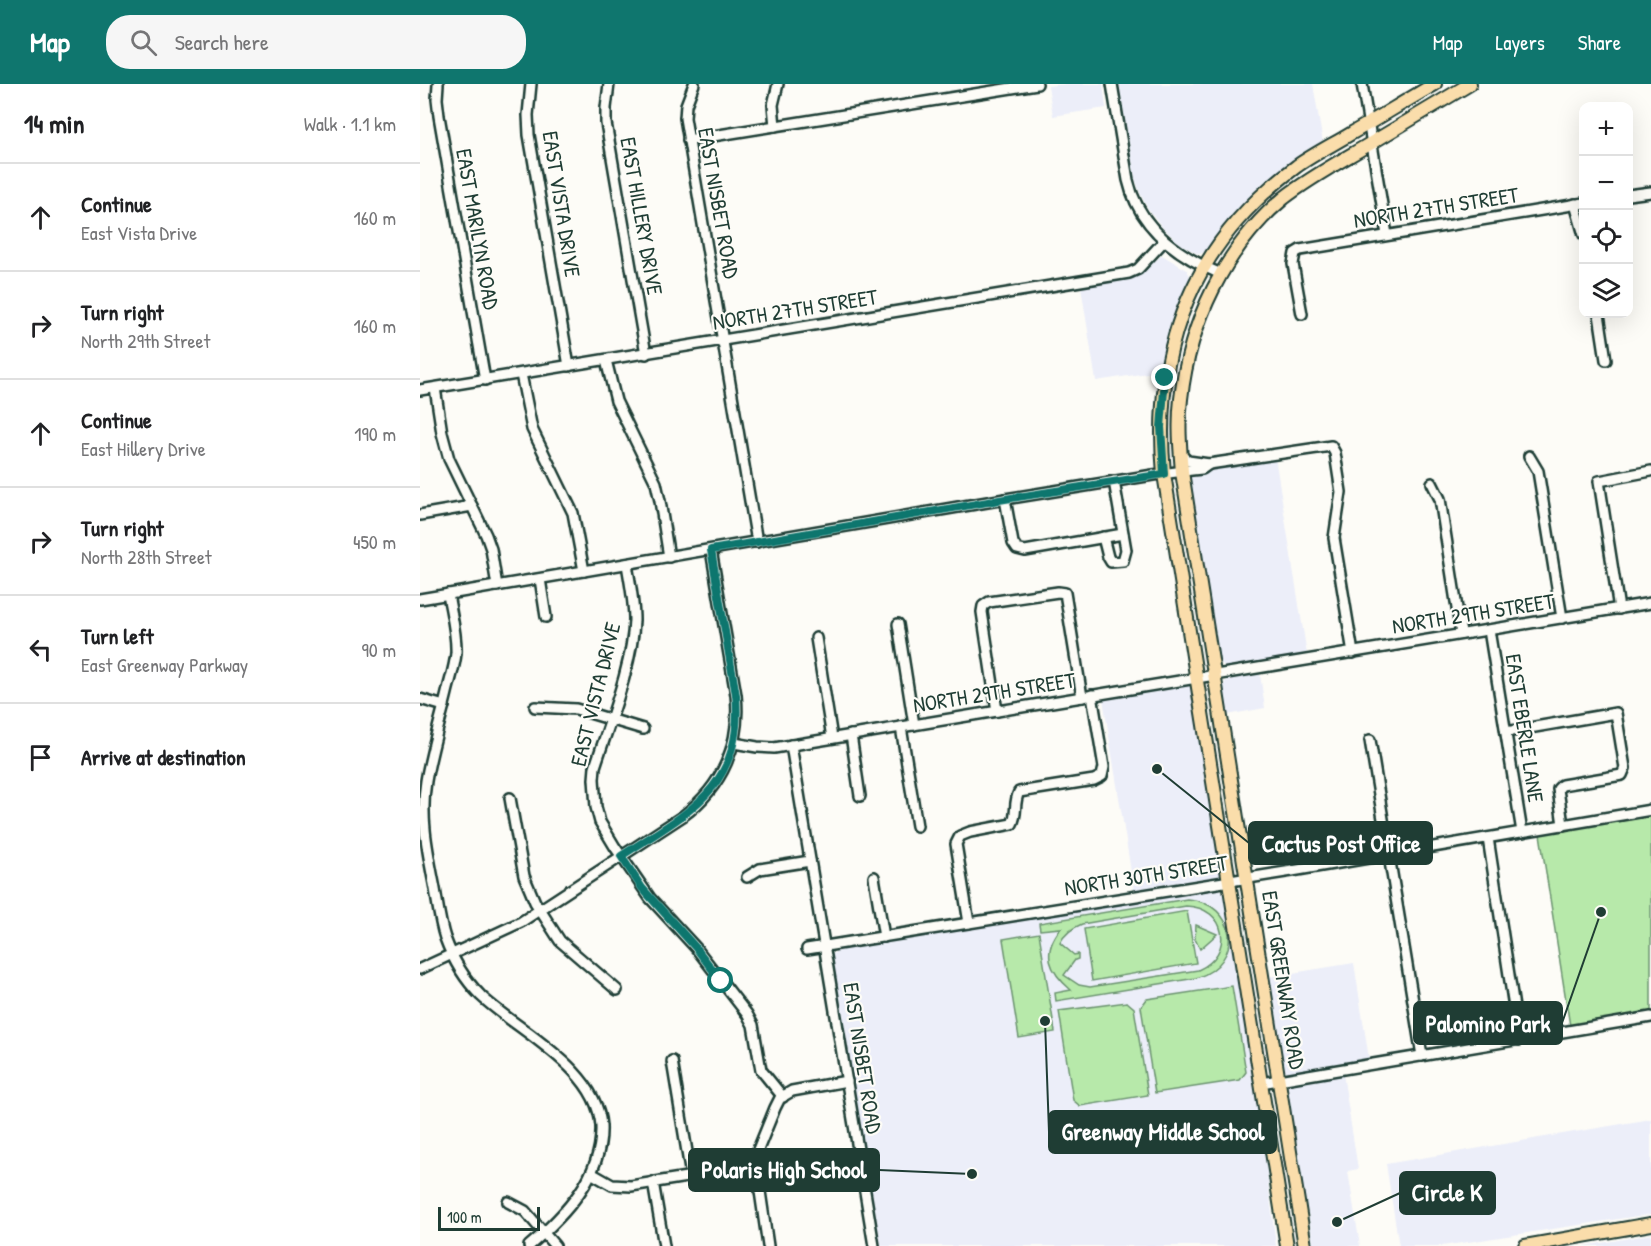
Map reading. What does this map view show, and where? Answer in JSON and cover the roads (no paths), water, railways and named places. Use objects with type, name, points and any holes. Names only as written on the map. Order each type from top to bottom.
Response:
[{"type":"main road","name":"EAST GREENWAY ROAD","points":[[1287,1246],[1164,474],[1162,397],[1167,364],[1180,317],[1204,267],[1238,220],[1254,202],[1298,166],[1435,84]]},
{"type":"main road","name":"EAST GREENWAY ROAD","points":[[1305,1246],[1182,472],[1179,432],[1180,401],[1197,323],[1221,274],[1268,213],[1285,197],[1312,178],[1470,84]]},
{"type":"main road","points":[[1276,184],[1285,197]]},
{"type":"main road","points":[[1167,364],[1186,367]]},
{"type":"main road","points":[[1176,547],[1194,547]]},
{"type":"main road","points":[[1275,1173],[1293,1170]]},
{"type":"main road","points":[[1526,1246],[1651,1224]]},
{"type":"street","name":"EAST MARILYN ROAD","points":[[438,84],[437,99],[441,127],[485,380]]},
{"type":"street","name":"EAST VISTA DRIVE","points":[[531,84],[529,135],[569,366]]},
{"type":"street","name":"EAST HILLERY DRIVE","points":[[609,84],[606,123],[646,354]]},
{"type":"street","name":"EAST NISBET ROAD","points":[[693,84],[685,112],[688,140],[757,542]]},
{"type":"street","points":[[775,126],[772,105],[778,84]]},
{"type":"street","points":[[688,140],[1037,84]]},
{"type":"street","points":[[1112,84],[1131,194],[1150,226],[1164,241],[1204,267],[1221,274]]},
{"type":"street","points":[[1362,84],[1387,235]]},
{"type":"street","points":[[1633,194],[1651,192]]},
{"type":"street","name":"NORTH 27TH STREET","points":[[1302,314],[1293,264],[1295,253],[1300,250],[1579,203]]},
{"type":"street","name":"NORTH 27TH STREET","points":[[420,390],[1129,273],[1138,269],[1164,241]]},
{"type":"street","points":[[1600,318],[1606,360]]},
{"type":"street","points":[[606,360],[616,401],[656,483],[669,557]]},
{"type":"street","points":[[520,374],[532,429],[573,513],[584,571]]},
{"type":"street","points":[[435,388],[442,433],[449,459],[491,549],[497,586]]},
{"type":"street","points":[[1181,454],[1188,461],[1209,464],[1331,446],[1335,453],[1341,492],[1335,538],[1353,653]]},
{"type":"street","points":[[1530,456],[1538,471],[1562,618]]},
{"type":"street","points":[[420,599],[1005,499],[1202,469],[1209,464]]},
{"type":"street","points":[[1619,609],[1598,485],[1599,481],[1651,471]]},
{"type":"street","points":[[1103,537],[1111,562],[1123,561],[1126,550],[1114,481]]},
{"type":"street","points":[[1432,483],[1440,499],[1461,634]]},
{"type":"street","points":[[1005,499],[1013,543],[1017,549],[1025,551],[1123,534]]},
{"type":"street","points":[[420,515],[472,506]]},
{"type":"street","points":[[420,969],[521,922],[540,910],[699,803],[721,777],[734,743],[737,716],[736,695],[711,550]]},
{"type":"street","name":"EAST VISTA DRIVE","points":[[627,564],[633,608],[633,635],[627,665],[596,767],[594,796],[600,822],[646,893],[696,948],[747,1014],[753,1025],[761,1070],[783,1096]]},
{"type":"street","points":[[540,579],[546,617]]},
{"type":"street","points":[[969,923],[956,844],[960,836],[1012,824],[1015,818],[1014,802],[1019,792],[1094,780],[1102,776],[1104,767],[1065,593],[1047,593],[989,602],[983,606],[997,711]]},
{"type":"street","points":[[448,594],[456,653],[422,790],[426,840],[441,925],[452,955],[463,975],[482,996],[569,1066],[581,1079],[591,1094],[598,1112],[601,1133],[598,1156],[591,1173],[566,1211],[529,1246]]},
{"type":"street","name":"NORTH 29TH STREET","points":[[734,743],[765,748],[791,745],[1651,603]]},
{"type":"street","points":[[898,624],[914,724]]},
{"type":"street","name":"EAST EBERLE LANE","points":[[1489,630],[1522,832]]},
{"type":"street","points":[[816,638],[832,738]]},
{"type":"street","points":[[420,699],[444,706]]},
{"type":"street","points":[[535,707],[576,709],[643,729]]},
{"type":"street","points":[[1506,732],[1616,713],[1625,768],[1622,775],[1562,785],[1558,789],[1563,825]]},
{"type":"street","points":[[901,727],[917,826]]},
{"type":"street","points":[[851,735],[860,796]]},
{"type":"street","points":[[1370,740],[1422,1056]]},
{"type":"street","name":"EAST NISBET ROAD","points":[[791,745],[874,1246]]},
{"type":"street","points":[[510,798],[524,876],[540,910],[560,940],[617,990]]},
{"type":"street","name":"NORTH 30TH STREET","points":[[825,946],[1389,855],[1651,810]]},
{"type":"street","points":[[1488,838],[1520,1040]]},
{"type":"street","points":[[747,877],[760,869],[810,861]]},
{"type":"street","points":[[874,878],[884,937]]},
{"type":"street","points":[[807,949],[825,946]]},
{"type":"street","points":[[1261,1083],[1651,1017]]},
{"type":"street","points":[[672,1061],[691,1176]]},
{"type":"street","points":[[768,1246],[755,1166],[756,1150],[775,1108],[783,1096],[799,1089],[847,1081]]},
{"type":"street","points":[[591,1173],[612,1185],[621,1186],[755,1166]]},
{"type":"street","points":[[653,1182],[664,1246]]},
{"type":"street","points":[[508,1202],[525,1211],[555,1246]]},
{"type":"place","name":"Cactus Post Office","points":[[1157,769]]},
{"type":"place","name":"Palomino Park","points":[[1601,912]]},
{"type":"place","name":"Greenway Middle School","points":[[1045,1021]]},
{"type":"place","name":"Polaris High School","points":[[972,1174]]},
{"type":"place","name":"Circle K","points":[[1337,1222]]}]
